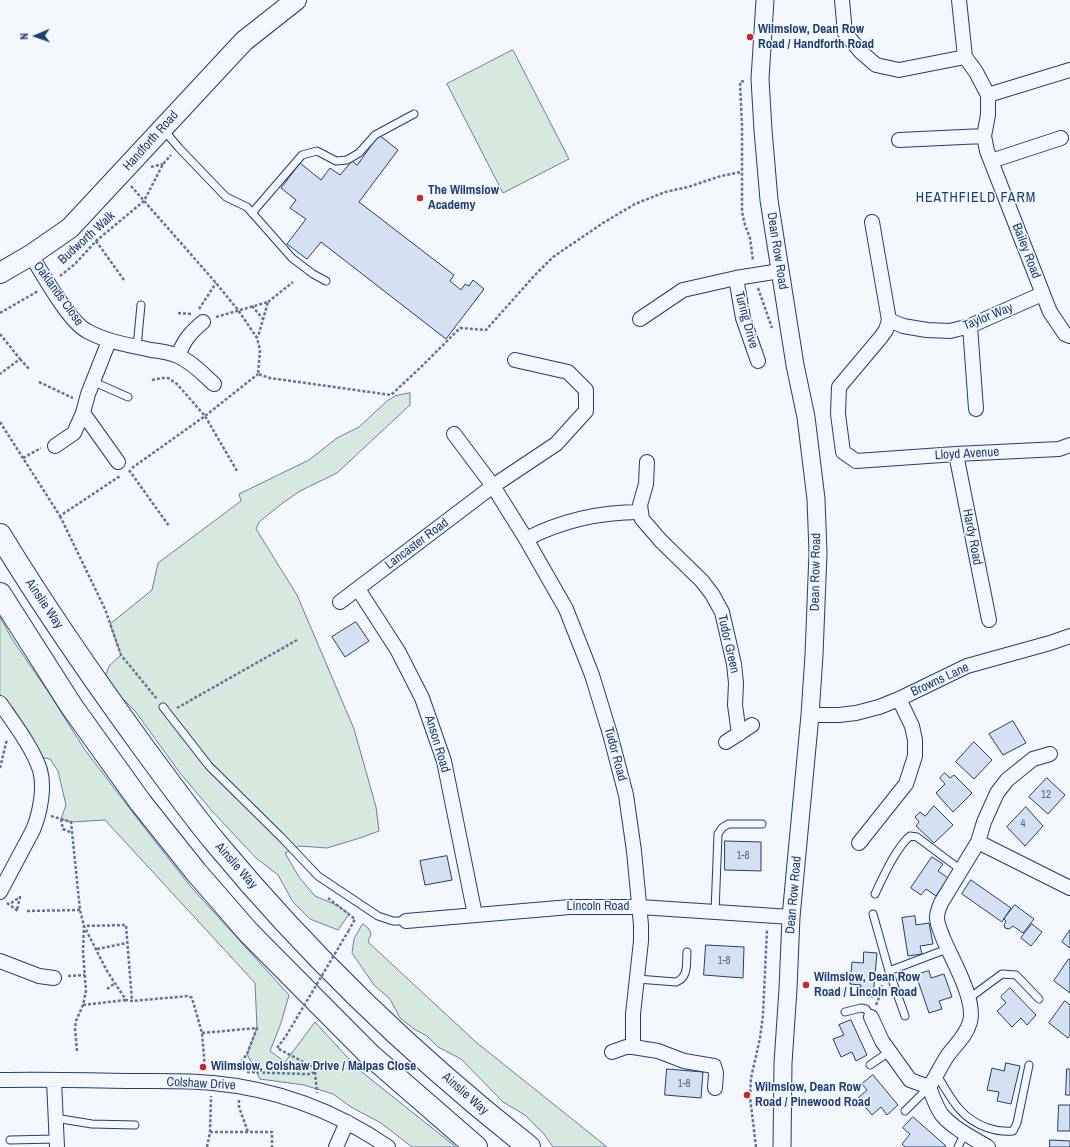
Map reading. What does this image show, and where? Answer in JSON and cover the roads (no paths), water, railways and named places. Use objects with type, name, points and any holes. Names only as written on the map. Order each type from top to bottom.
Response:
[{"type":"highway","name":"Ainslie Way","points":[[0,534],[19,567],[100,688],[215,842],[274,910],[383,1020],[472,1100],[529,1147]]},
{"type":"highway","points":[[0,594],[72,707],[141,803],[196,872],[249,933],[369,1054],[476,1147]]},
{"type":"main road","name":"Handforth Road","points":[[0,273],[31,255],[70,228],[244,41],[296,0]]},
{"type":"street","name":"Dean Row Road","points":[[764,0],[760,79],[769,200],[795,365],[806,417],[816,499],[818,553],[810,715],[791,917],[783,1063],[782,1147]]},
{"type":"street","points":[[842,0],[845,33],[861,52],[876,65],[900,70],[965,57]]},
{"type":"street","name":"Bailey Road","points":[[959,0],[965,57],[976,72],[988,95],[988,115],[984,136],[991,161],[1050,312],[1066,334],[1070,336]]},
{"type":"street","points":[[988,95],[1070,70]]},
{"type":"street","points":[[899,140],[984,136]]},
{"type":"street","points":[[991,161],[1062,138]]},
{"type":"street","points":[[872,222],[889,320]]},
{"type":"street","name":"Oaklands Close","points":[[31,255],[49,285],[73,318],[85,331],[109,341],[178,356],[193,366],[214,384]]},
{"type":"street","name":"Turing Drive","points":[[640,319],[683,290],[736,278],[780,271]]},
{"type":"street","name":"Turing Drive","points":[[736,278],[743,318],[758,361]]},
{"type":"street","name":"Taylor Way","points":[[889,320],[903,326],[927,330],[950,331],[970,326],[1042,294]]},
{"type":"street","points":[[178,356],[183,343],[199,318]]},
{"type":"street","name":"Lloyd Avenue","points":[[889,320],[886,330],[881,337],[839,388],[838,414],[843,452],[856,461],[1059,449],[1070,446]]},
{"type":"street","points":[[970,326],[976,409]]},
{"type":"street","points":[[55,446],[74,433],[85,408],[88,394],[109,341]]},
{"type":"street","points":[[492,486],[556,444],[586,411],[586,390],[568,372],[515,360]]},
{"type":"street","points":[[85,408],[124,466]]},
{"type":"street","name":"Tudor Road","points":[[454,434],[492,486],[526,539],[566,609],[592,675],[610,734],[626,796],[640,907],[641,941],[633,1014],[634,1047]]},
{"type":"street","name":"Hardy Road","points":[[956,454],[989,620]]},
{"type":"street","points":[[526,539],[550,527],[590,516],[618,512],[640,512],[640,505],[646,484],[647,462]]},
{"type":"street","name":"Lancaster Road","points":[[340,602],[492,486]]},
{"type":"street","name":"Tudor Green","points":[[640,512],[642,519],[660,541],[702,580],[722,612],[734,664],[736,720],[739,734]]},
{"type":"street","name":"Anson Road","points":[[358,589],[398,651],[422,698],[444,762],[475,915]]},
{"type":"street","name":"Browns Lane","points":[[810,715],[839,715],[856,713],[879,707],[967,666],[1070,636]]},
{"type":"street","points":[[859,843],[906,784],[916,756],[912,726],[899,699]]},
{"type":"street","points":[[0,703],[34,756],[40,771],[41,801],[35,825],[0,892]]},
{"type":"street","points":[[726,742],[752,725]]},
{"type":"street","points":[[929,1087],[948,1055],[960,1042],[967,1031],[970,1020],[970,1010],[966,988],[948,949],[937,919],[938,910],[978,842],[984,822],[997,793],[1004,784],[1033,760],[1050,754]]},
{"type":"street","points":[[978,842],[1070,888]]},
{"type":"street","name":"Lincoln Road","points":[[406,921],[570,907],[640,907],[791,917]]},
{"type":"street","points":[[0,960],[39,976],[54,978]]},
{"type":"street","points":[[871,1017],[882,1041],[910,1080],[929,1087],[942,1115],[954,1126],[988,1147]]},
{"type":"street","points":[[612,1052],[626,1047],[634,1047],[658,1051],[684,1061],[714,1066],[716,1073],[715,1088]]},
{"type":"street","name":"Colshaw Drive","points":[[0,1080],[212,1082],[239,1086],[283,1095],[320,1110],[347,1122],[388,1147]]},
{"type":"street","points":[[54,1080],[56,1143]]},
{"type":"street","points":[[336,1147],[347,1122]]},
{"type":"lane","points":[[252,213],[302,155],[317,151],[336,161],[347,160],[359,153],[375,136],[414,114]]},
{"type":"lane","points":[[163,129],[226,197],[247,207],[292,258],[313,274],[326,281]]},
{"type":"lane","points":[[137,347],[141,305]]},
{"type":"lane","points":[[94,382],[128,396]]},
{"type":"lane","points":[[166,710],[209,766],[318,876],[378,916],[392,921],[406,921]]},
{"type":"lane","points":[[714,912],[718,834],[722,828],[728,824],[762,824]]},
{"type":"lane","points":[[874,894],[884,874],[905,840],[910,836],[917,837],[961,870]]},
{"type":"lane","points":[[873,914],[889,971],[905,1016]]},
{"type":"lane","points":[[889,971],[948,949]]},
{"type":"lane","points":[[636,979],[676,982],[682,980],[685,974],[687,952]]},
{"type":"lane","points":[[968,999],[1002,974],[1016,975],[1039,998]]},
{"type":"lane","points":[[845,1012],[861,1008],[866,1009],[871,1017]]},
{"type":"lane","points":[[870,1065],[889,1052]]},
{"type":"lane","points":[[937,1075],[952,1100],[964,1115],[979,1125],[1002,1132],[1013,1132],[1017,1123],[1029,1065]]},
{"type":"lane","points":[[905,1111],[929,1087]]},
{"type":"lane","points":[[55,1118],[92,1124],[135,1125]]},
{"type":"lane","points":[[958,1147],[965,1133]]},
{"type":"lane","points":[[10,1140],[56,1143]]},
{"type":"place","name":"Wilmslow, Dean Row Road / Handforth Road","points":[[750,37]]},
{"type":"place","name":"The Wilmslow Academy","points":[[420,198]]},
{"type":"place","name":"Wilmslow, Dean Row Road / Lincoln Road","points":[[806,985]]},
{"type":"place","name":"Wilmslow, Colshaw Drive / Malpas Close","points":[[203,1067]]},
{"type":"place","name":"Wilmslow, Dean Row Road / Pinewood Road","points":[[747,1095]]},
{"type":"district","name":"HEATHFIELD FARM","points":[[976,198]]}]
